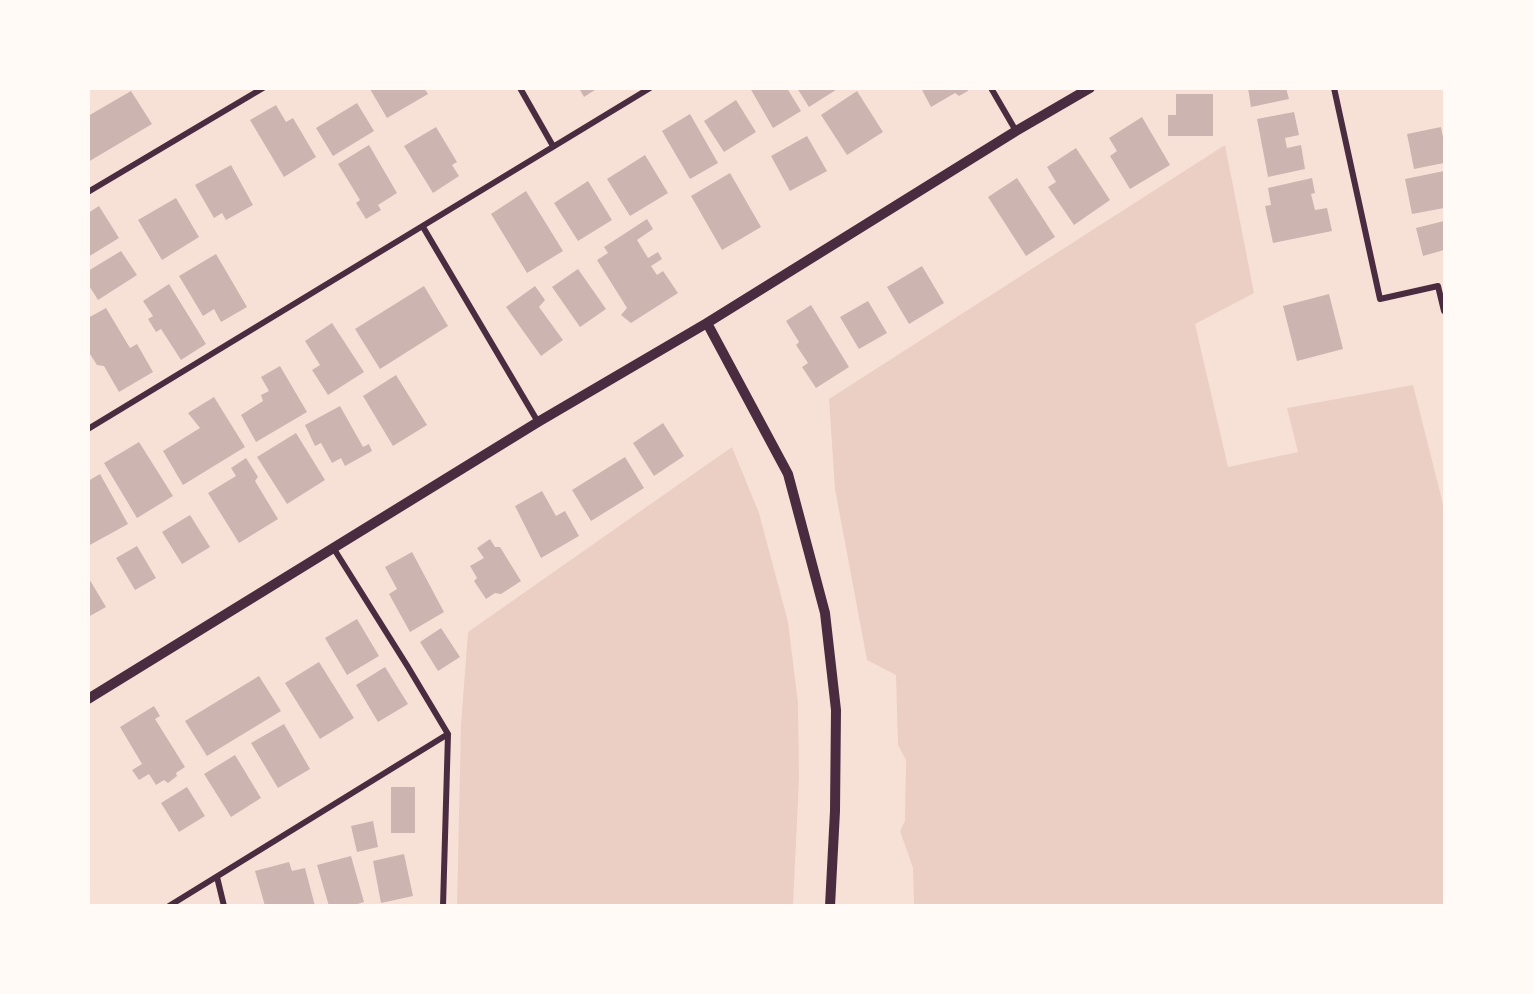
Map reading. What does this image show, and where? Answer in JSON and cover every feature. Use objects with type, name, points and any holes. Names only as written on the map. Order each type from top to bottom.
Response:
[{"type":"street","points":[[88,192],[263,88]]},
{"type":"street","points":[[520,88],[553,146]]},
{"type":"street","points":[[88,429],[650,88]]},
{"type":"street","points":[[991,88],[1016,131]]},
{"type":"street","points":[[88,699],[538,422],[707,323],[1016,131],[1090,88]]},
{"type":"street","points":[[1334,88],[1380,299],[1438,286],[1444,311]]},
{"type":"street","points":[[423,227],[538,422]]},
{"type":"street","points":[[707,323],[788,474],[825,613],[837,710],[830,906]]},
{"type":"street","points":[[334,549],[448,734],[442,906]]},
{"type":"street","points":[[169,906],[448,734]]},
{"type":"street","points":[[217,877],[224,906]]},
{"type":"shaded area","points":[[1225,145],[1254,293],[1195,324],[1228,467],[1298,452],[1287,408],[1413,385],[1444,508],[1444,905],[914,905],[913,868],[900,831],[905,821],[906,760],[898,745],[896,675],[867,660],[835,489],[829,399]]},
{"type":"shaded area","points":[[732,447],[759,513],[788,622],[798,703],[799,779],[793,905],[457,905],[461,725],[468,632]]},
{"type":"building","points":[[371,88],[424,88],[428,94],[387,118]]},
{"type":"building","points":[[579,88],[598,88],[584,97]]},
{"type":"building","points":[[750,88],[787,88],[801,111],[773,128]]},
{"type":"building","points":[[797,88],[839,88],[809,107]]},
{"type":"building","points":[[921,88],[967,88],[968,91],[959,96],[955,93],[931,107]]},
{"type":"building","points":[[1248,88],[1286,88],[1289,99],[1251,107]]},
{"type":"building","points":[[131,91],[152,124],[88,162],[88,116]]},
{"type":"building","points":[[857,91],[883,132],[847,155],[821,115]]},
{"type":"building","points":[[1176,94],[1213,94],[1213,136],[1168,136],[1168,115],[1176,115]]},
{"type":"building","points":[[736,100],[756,132],[724,152],[704,121]]},
{"type":"building","points":[[357,103],[374,131],[333,156],[316,128]]},
{"type":"building","points":[[276,105],[286,122],[293,118],[316,157],[284,177],[250,120]]},
{"type":"building","points":[[1294,112],[1299,135],[1285,138],[1287,148],[1301,145],[1305,169],[1268,177],[1257,119]]},
{"type":"building","points":[[690,114],[718,163],[690,179],[662,131]]},
{"type":"building","points":[[1142,117],[1170,165],[1130,189],[1110,156],[1117,151],[1109,138]]},
{"type":"building","points":[[436,127],[457,162],[452,165],[459,176],[433,193],[404,146]]},
{"type":"building","points":[[1441,127],[1444,163],[1414,169],[1407,134]]},
{"type":"building","points":[[807,136],[827,171],[790,191],[771,156]]},
{"type":"building","points":[[369,145],[397,193],[378,205],[381,210],[366,219],[356,203],[360,200],[338,164]]},
{"type":"building","points":[[1076,148],[1110,200],[1074,225],[1048,187],[1056,182],[1047,167]]},
{"type":"building","points":[[645,155],[668,193],[630,216],[607,179]]},
{"type":"building","points":[[231,165],[253,205],[226,220],[222,213],[214,218],[195,185]]},
{"type":"building","points":[[1444,171],[1444,208],[1412,214],[1405,179]]},
{"type":"building","points":[[730,173],[761,227],[722,250],[691,196]]},
{"type":"building","points":[[1017,178],[1055,237],[1026,256],[988,197]]},
{"type":"building","points":[[1312,178],[1315,193],[1311,194],[1315,210],[1327,208],[1332,231],[1273,243],[1265,206],[1271,205],[1268,188]]},
{"type":"building","points":[[588,181],[612,220],[578,241],[554,203]]},
{"type":"building","points":[[526,191],[563,251],[527,273],[491,214]]},
{"type":"building","points":[[176,198],[199,237],[162,260],[138,220]]},
{"type":"building","points":[[99,206],[119,238],[88,257],[88,213]]},
{"type":"building","points":[[647,219],[653,229],[637,240],[648,258],[658,252],[662,259],[651,266],[657,275],[663,271],[678,293],[631,323],[621,315],[627,308],[597,260],[608,253],[604,247]]},
{"type":"building","points":[[1444,221],[1444,250],[1423,256],[1416,228]]},
{"type":"building","points":[[121,251],[137,275],[98,300],[88,284],[88,271]]},
{"type":"building","points":[[216,254],[247,307],[221,322],[214,309],[203,316],[179,276]]},
{"type":"building","points":[[922,266],[944,303],[909,324],[887,287]]},
{"type":"building","points":[[578,269],[606,309],[580,327],[552,287]]},
{"type":"building","points":[[169,284],[206,344],[181,360],[161,329],[156,332],[148,319],[153,316],[143,301]]},
{"type":"building","points":[[424,286],[448,326],[380,369],[355,329]]},
{"type":"building","points":[[535,286],[545,300],[539,307],[563,340],[541,356],[506,307]]},
{"type":"building","points":[[1329,294],[1343,349],[1297,361],[1283,306]]},
{"type":"building","points":[[868,301],[887,333],[859,349],[840,317]]},
{"type":"building","points":[[811,305],[849,367],[816,388],[802,367],[808,363],[796,345],[799,342],[786,321]]},
{"type":"building","points":[[106,308],[130,348],[137,344],[153,372],[119,392],[104,366],[97,365],[88,351],[88,318]]},
{"type":"building","points":[[332,323],[364,372],[328,395],[312,370],[320,365],[305,341]]},
{"type":"building","points":[[280,366],[307,412],[256,442],[241,415],[263,401],[261,395],[269,391],[261,377]]},
{"type":"building","points":[[396,375],[427,425],[393,446],[363,396]]},
{"type":"building","points":[[214,397],[245,447],[183,485],[163,451],[200,428],[188,413]]},
{"type":"building","points":[[340,406],[363,447],[369,444],[372,451],[345,466],[341,458],[332,463],[321,443],[315,446],[305,425]]},
{"type":"building","points":[[663,423],[684,456],[654,476],[633,443]]},
{"type":"building","points":[[296,433],[325,480],[287,504],[257,457]]},
{"type":"building","points":[[139,442],[173,496],[137,518],[104,463]]},
{"type":"building","points":[[625,457],[644,488],[591,521],[572,490]]},
{"type":"building","points":[[246,458],[258,477],[255,481],[278,519],[239,543],[208,493],[236,476],[231,468]]},
{"type":"building","points":[[100,474],[128,524],[88,546],[88,481]]},
{"type":"building","points":[[542,491],[556,516],[565,511],[579,536],[541,558],[515,506]]},
{"type":"building","points":[[190,515],[210,547],[182,564],[162,532]]},
{"type":"building","points":[[490,539],[495,547],[500,547],[521,581],[501,594],[495,593],[486,599],[474,581],[477,578],[470,566],[484,558],[477,548]]},
{"type":"building","points":[[137,546],[156,578],[135,590],[116,558]]},
{"type":"building","points":[[412,552],[444,612],[410,632],[389,594],[397,589],[385,567]]},
{"type":"building","points":[[88,577],[106,607],[88,617]]},
{"type":"building","points":[[357,619],[379,656],[347,675],[325,638]]},
{"type":"building","points":[[441,628],[460,657],[438,671],[420,642]]},
{"type":"building","points":[[319,662],[354,718],[320,739],[285,683]]},
{"type":"building","points":[[385,667],[408,704],[378,722],[356,685]]},
{"type":"building","points":[[259,676],[281,711],[207,756],[185,721]]},
{"type":"building","points":[[154,706],[160,716],[155,719],[185,767],[168,783],[164,780],[156,785],[149,774],[139,780],[132,770],[142,764],[120,727]]},
{"type":"building","points":[[284,724],[310,769],[278,788],[251,743]]},
{"type":"building","points":[[235,755],[261,798],[231,817],[204,774]]},
{"type":"building","points":[[187,787],[205,816],[179,832],[161,803]]},
{"type":"building","points":[[391,787],[415,787],[415,833],[391,833]]},
{"type":"building","points":[[373,821],[378,847],[357,852],[351,826]]},
{"type":"building","points":[[404,854],[413,896],[381,903],[373,861]]},
{"type":"building","points":[[351,856],[364,902],[351,906],[329,906],[317,865]]},
{"type":"building","points":[[289,862],[292,871],[305,868],[315,906],[265,906],[255,871]]}]
